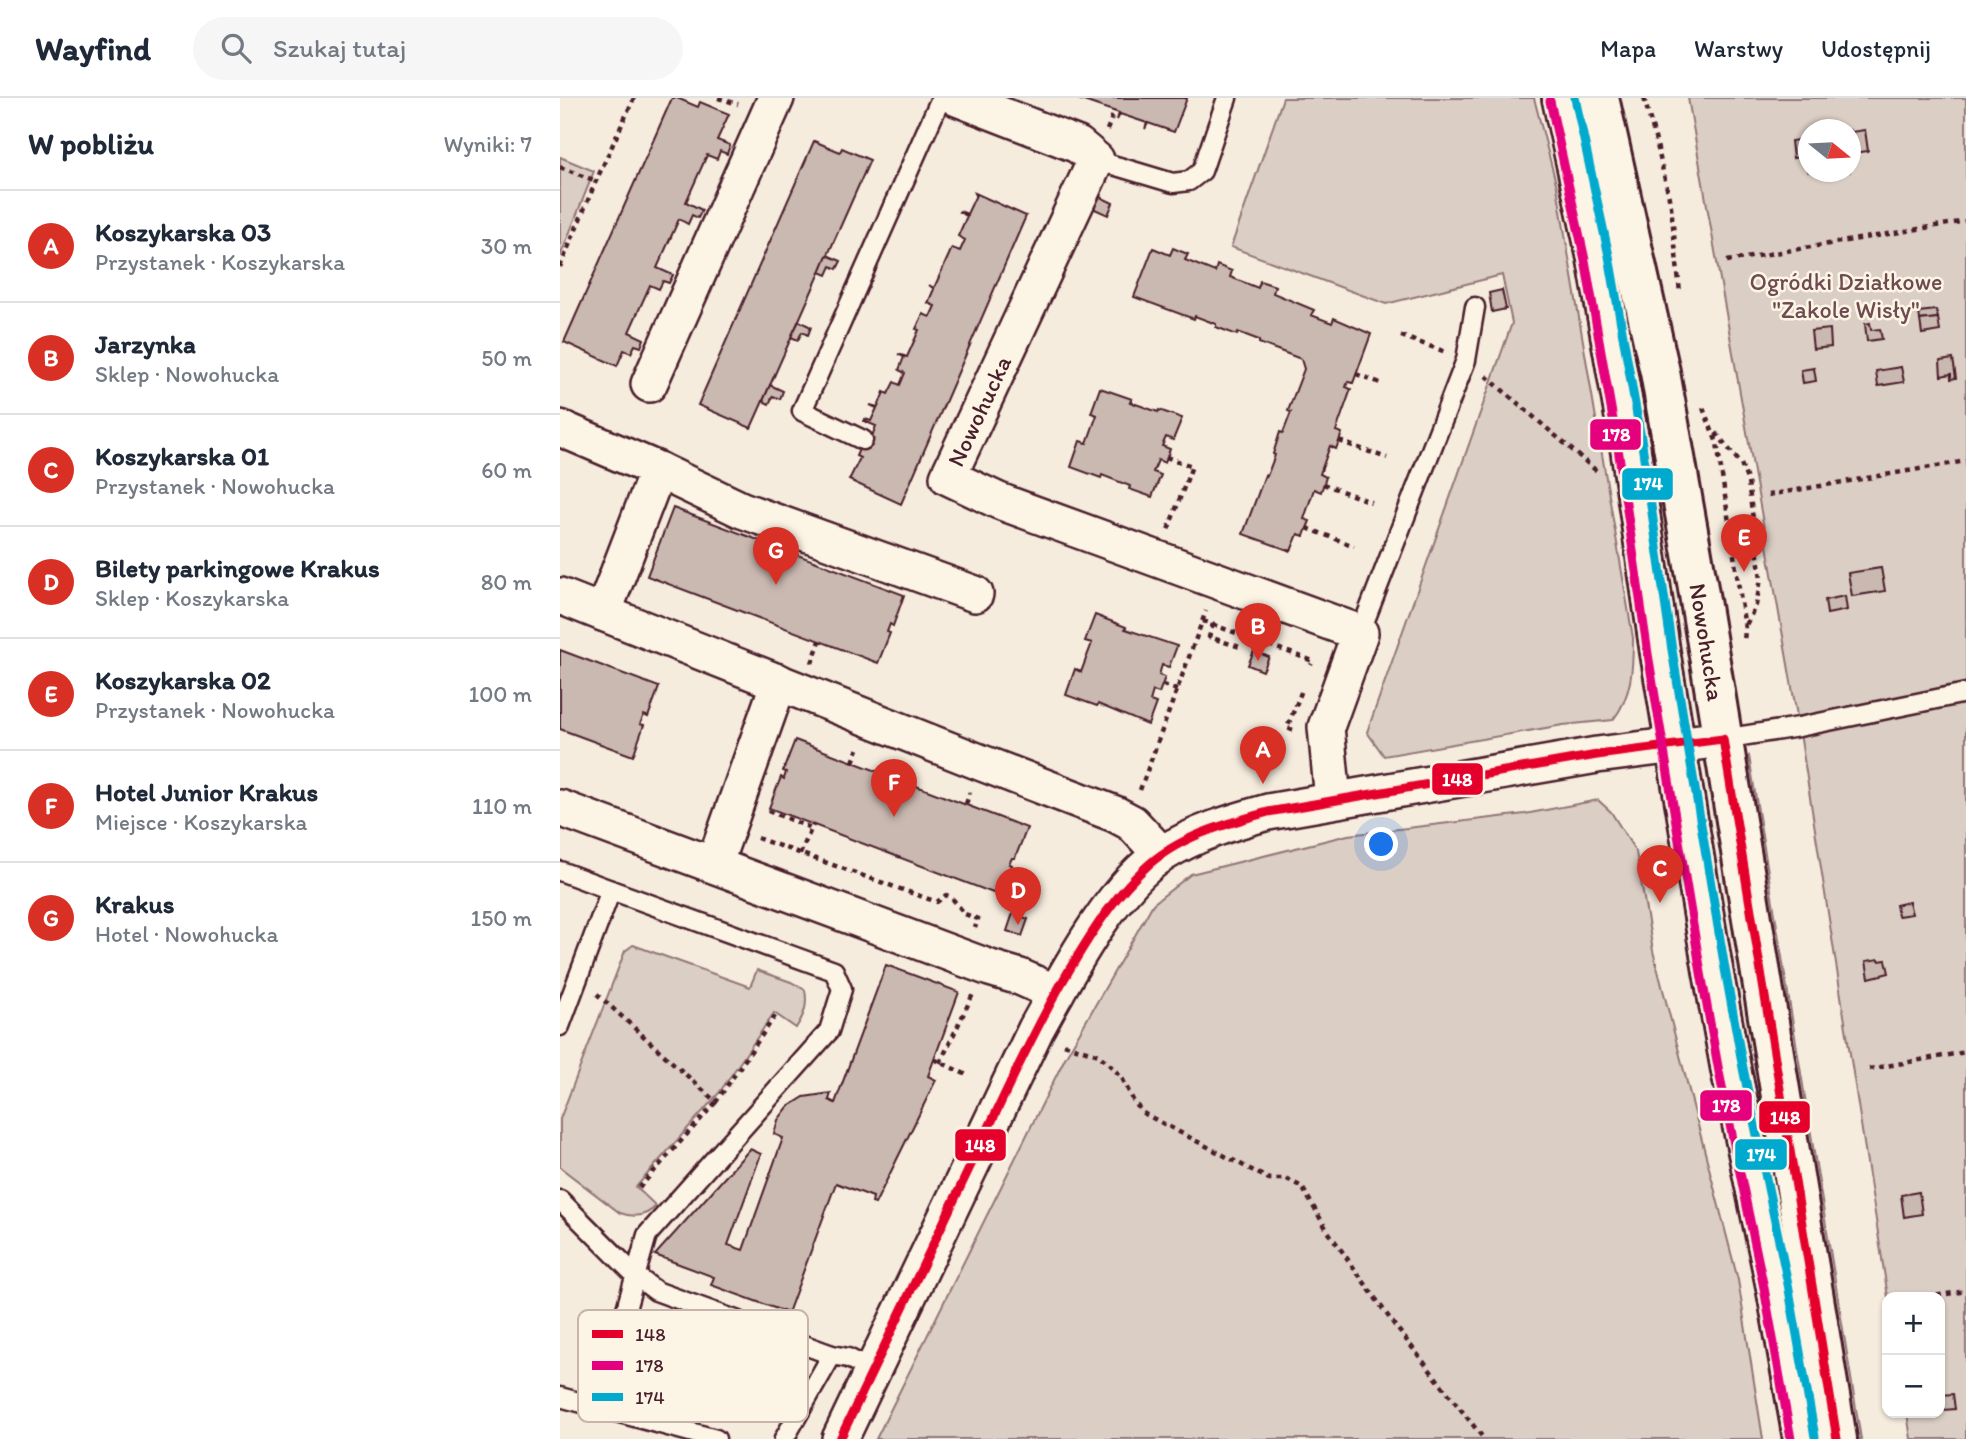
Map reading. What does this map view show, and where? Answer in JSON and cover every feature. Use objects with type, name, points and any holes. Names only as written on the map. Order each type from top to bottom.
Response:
[{"type":"main road","name":"Nowohucka","points":[[1562,98],[1600,272],[1630,446],[1675,745],[1731,1070],[1776,1286],[1803,1439]]},
{"type":"main road","name":"Nowohucka","points":[[1599,98],[1660,372],[1837,1439]]},
{"type":"street","points":[[649,384],[776,98]]},
{"type":"street","points":[[957,98],[1078,145],[1096,160]]},
{"type":"street","name":"Nowohucka","points":[[1096,160],[948,477],[999,501],[1360,634]]},
{"type":"street","points":[[560,428],[743,510],[975,594]]},
{"type":"street","points":[[603,613],[658,470]]},
{"type":"street","points":[[560,596],[1115,814],[1132,823],[1161,855]]},
{"type":"street","points":[[1333,800],[1326,727],[1360,634]]},
{"type":"street","points":[[714,865],[779,682]]},
{"type":"street","points":[[840,1439],[1030,1041],[1056,993],[1114,903],[1134,878],[1161,855],[1185,841],[1230,823],[1268,812],[1597,755],[1723,739]]},
{"type":"street","points":[[560,808],[1020,977],[1056,993]]},
{"type":"lane","points":[[863,440],[802,411],[941,98]]},
{"type":"lane","points":[[1096,160],[1173,183],[1189,181],[1202,171],[1227,98]]},
{"type":"lane","points":[[1360,634],[1466,360],[1475,307]]},
{"type":"lane","points":[[1723,739],[1799,727],[1966,693]]},
{"type":"lane","points":[[560,871],[834,971],[842,989],[829,1031],[647,1234],[626,1310]]},
{"type":"lane","points":[[560,1026],[611,890]]},
{"type":"lane","points":[[560,1200],[636,1276],[656,1291],[708,1310]]},
{"type":"lane","points":[[808,1346],[848,1358],[874,1371]]},
{"type":"lane","points":[[808,1395],[832,1355]]},
{"type":"lane","points":[[560,1397],[578,1402]]},
{"type":"lane","points":[[651,1422],[716,1439]]},
{"type":"lane","points":[[784,1439],[793,1422]]},
{"type":"path","points":[[560,267],[634,98]]},
{"type":"path","points":[[1644,98],[1671,206],[1681,303]]},
{"type":"path","points":[[560,167],[596,181]]},
{"type":"path","points":[[1727,261],[1966,220]]},
{"type":"path","points":[[1401,336],[1466,360],[1600,473]]},
{"type":"path","points":[[1356,374],[1383,384]]},
{"type":"path","points":[[1700,395],[1717,443],[1745,628],[1756,605],[1761,579],[1748,482],[1741,464],[1713,429]]},
{"type":"path","points":[[1339,441],[1387,458]]},
{"type":"path","points":[[1166,457],[1192,466],[1168,531]]},
{"type":"path","points":[[1768,495],[1966,461]]},
{"type":"path","points":[[1323,484],[1371,502]]},
{"type":"path","points":[[1307,528],[1354,546]]},
{"type":"path","points":[[1136,801],[1203,621],[1313,661],[1308,672]]},
{"type":"path","points":[[1213,624],[1209,637],[1240,647]]},
{"type":"path","points":[[1298,733],[1287,728],[1304,684]]},
{"type":"path","points":[[1163,685],[1177,690]]},
{"type":"path","points":[[762,809],[812,826],[800,854]]},
{"type":"path","points":[[752,836],[937,902],[946,895],[951,897],[965,914],[978,919],[973,939]]},
{"type":"path","points":[[578,977],[716,1102]]},
{"type":"path","points":[[940,1063],[974,991]]},
{"type":"path","points":[[639,1188],[716,1102],[775,1016]]},
{"type":"path","points":[[1063,1044],[1099,1055],[1121,1076],[1133,1102],[1143,1114],[1269,1179],[1287,1179],[1303,1187],[1326,1230],[1392,1323],[1484,1439]]},
{"type":"path","points":[[1869,1069],[1966,1052]]},
{"type":"path","points":[[934,1059],[969,1076]]},
{"type":"path","points":[[1945,1294],[1966,1290]]},
{"type":"green space","points":[[1283,98],[1534,98],[1557,187],[1633,638],[1632,671],[1628,691],[1613,720],[1563,725],[1384,756],[1367,732],[1512,323],[1502,275],[1386,304],[1231,247]]},
{"type":"green space","name":"Ogródki Działkowe \"Zakole Wisły\"","points":[[1688,98],[1966,98],[1966,1439],[1911,1439],[1908,1418],[1945,1418],[1945,1292],[1887,1292],[1799,727]]},
{"type":"green space","points":[[560,157],[594,171],[560,257]]},
{"type":"green space","points":[[1749,756],[1861,1439],[1853,1439],[1742,761]]},
{"type":"green space","points":[[1598,800],[1611,812],[1636,852],[1653,951],[1738,1280],[1763,1439],[876,1439],[1065,1058],[1153,904],[1191,874],[1348,835],[1525,814]]},
{"type":"green space","points":[[633,945],[750,987],[757,970],[805,990],[806,1006],[796,1028],[774,1013],[719,1093],[636,1187],[656,1206],[644,1214],[630,1216],[620,1213],[561,1168],[560,1119],[625,951]]},
{"type":"building","points":[[672,98],[698,107],[700,102],[729,114],[717,140],[730,145],[727,154],[720,151],[717,159],[707,155],[686,202],[702,210],[698,218],[692,215],[688,224],[679,219],[657,268],[673,275],[669,283],[663,281],[659,289],[650,285],[629,332],[644,339],[641,347],[635,345],[631,353],[624,350],[617,366],[564,342]]},
{"type":"building","points":[[1075,98],[1187,98],[1174,132],[1148,123],[1145,129],[1147,123],[1120,114],[1117,120],[1119,113]]},
{"type":"building","points":[[1865,130],[1868,151],[1861,152],[1861,131]]},
{"type":"building","points":[[1798,140],[1798,157],[1793,158],[1791,141]]},
{"type":"building","points":[[814,141],[840,152],[842,148],[870,160],[751,428],[698,405]]},
{"type":"building","points":[[975,193],[1026,216],[901,504],[849,480],[860,458],[856,456],[866,433],[872,436],[876,426],[864,421],[871,421],[877,408],[870,405],[878,407],[884,392],[888,394],[894,382],[900,385],[905,373],[899,370],[904,357],[898,354],[907,357],[923,314],[930,317],[935,306],[928,303],[934,289],[929,285],[934,288],[952,248],[960,251],[965,240],[958,236],[967,216],[959,212],[967,214]]},
{"type":"building","points":[[1094,194],[1113,203],[1108,215],[1088,206]]},
{"type":"building","points":[[1153,248],[1170,255],[1173,248],[1188,254],[1185,260],[1215,272],[1217,265],[1232,271],[1230,277],[1258,288],[1260,281],[1275,286],[1273,293],[1314,310],[1311,315],[1332,323],[1334,318],[1371,334],[1353,383],[1348,382],[1346,387],[1351,389],[1336,431],[1342,433],[1336,449],[1330,446],[1320,474],[1326,477],[1321,492],[1314,489],[1304,519],[1310,521],[1304,536],[1298,534],[1291,551],[1243,534],[1275,455],[1273,454],[1280,432],[1283,433],[1291,412],[1288,411],[1304,369],[1301,359],[1238,332],[1237,335],[1216,327],[1216,324],[1195,316],[1194,319],[1134,297]]},
{"type":"building","points":[[827,255],[841,261],[837,269],[831,266],[827,275],[820,272]]},
{"type":"building","points":[[1502,290],[1506,309],[1492,312],[1489,293]]},
{"type":"building","points":[[1936,310],[1938,318],[1920,320],[1919,312]]},
{"type":"building","points":[[1938,318],[1940,331],[1922,334],[1920,320]]},
{"type":"building","points":[[799,321],[811,327],[808,335],[802,332],[798,340],[791,337]]},
{"type":"building","points":[[1870,323],[1871,330],[1880,329],[1882,339],[1867,341],[1865,324]]},
{"type":"building","points":[[1830,329],[1831,347],[1813,349],[1811,331]]},
{"type":"building","points":[[1953,359],[1956,378],[1951,379],[1951,374],[1941,376],[1940,361]]},
{"type":"building","points":[[1901,367],[1904,382],[1878,386],[1876,371]]},
{"type":"building","points":[[1814,368],[1816,381],[1803,383],[1801,370]]},
{"type":"building","points":[[770,385],[783,391],[780,399],[773,396],[769,404],[763,401]]},
{"type":"building","points":[[1100,388],[1132,399],[1130,402],[1182,418],[1173,440],[1166,437],[1162,446],[1170,449],[1165,463],[1158,460],[1153,472],[1161,475],[1152,497],[1102,475],[1101,478],[1071,467],[1080,441],[1087,443],[1097,415],[1091,413]]},
{"type":"building","points":[[673,508],[904,595],[893,626],[890,624],[887,632],[890,633],[878,663],[647,576]]},
{"type":"building","points":[[1881,568],[1885,591],[1852,596],[1848,573]]},
{"type":"building","points":[[1845,596],[1847,610],[1827,614],[1825,600]]},
{"type":"building","points":[[1095,615],[1126,627],[1125,629],[1177,646],[1169,667],[1162,665],[1159,675],[1165,677],[1159,693],[1153,691],[1150,701],[1156,703],[1148,725],[1098,704],[1097,706],[1066,695],[1075,669],[1081,672],[1092,643],[1085,641]]},
{"type":"building","points":[[560,650],[659,687],[648,717],[644,715],[640,724],[644,725],[633,756],[560,729]]},
{"type":"building","points":[[1254,651],[1269,657],[1263,671],[1248,665]]},
{"type":"building","points":[[795,740],[1027,828],[1015,858],[1012,858],[1009,864],[1012,865],[1001,896],[769,808],[781,777],[784,779],[786,772],[783,771]]},
{"type":"building","points":[[1909,902],[1912,914],[1898,916],[1896,905]]},
{"type":"building","points":[[1013,913],[1028,919],[1022,936],[1007,931]]},
{"type":"building","points":[[1886,960],[1889,973],[1869,978],[1866,961]]},
{"type":"building","points":[[886,965],[959,992],[928,1076],[936,1080],[875,1204],[872,1203],[873,1197],[836,1183],[789,1310],[780,1310],[711,1285],[714,1277],[655,1255],[750,1149],[761,1154],[728,1245],[743,1250],[783,1138],[774,1134],[778,1120],[788,1107],[804,1097],[831,1093],[829,1100],[835,1103]]},
{"type":"building","points":[[1919,1192],[1922,1214],[1904,1217],[1901,1195]]},
{"type":"building","points":[[1953,1394],[1955,1409],[1945,1410],[1945,1395]]},
{"type":"transit line","name":"174","points":[[1575,98],[1609,256],[1642,444],[1672,650],[1725,969],[1788,1284],[1815,1437]]},
{"type":"transit line","name":"178","points":[[1550,101],[1585,260],[1618,448],[1648,654],[1701,973],[1764,1288],[1791,1439]]},
{"type":"transit line","name":"148","points":[[840,1439],[1056,992],[1110,907],[1126,887],[1157,858],[1202,833],[1268,812],[1597,755],[1723,739],[1837,1439]]},
{"type":"place","name":"Koszykarska 02","points":[[1744,572]]},
{"type":"place","name":"Krakus","points":[[776,585]]},
{"type":"place","name":"Jarzynka","points":[[1258,661]]},
{"type":"place","name":"Koszykarska 03","points":[[1263,784]]},
{"type":"place","name":"Hotel Junior Krakus","points":[[894,817]]},
{"type":"place","name":"Koszykarska 01","points":[[1660,903]]},
{"type":"place","name":"Bilety parkingowe Krakus","points":[[1018,925]]}]
